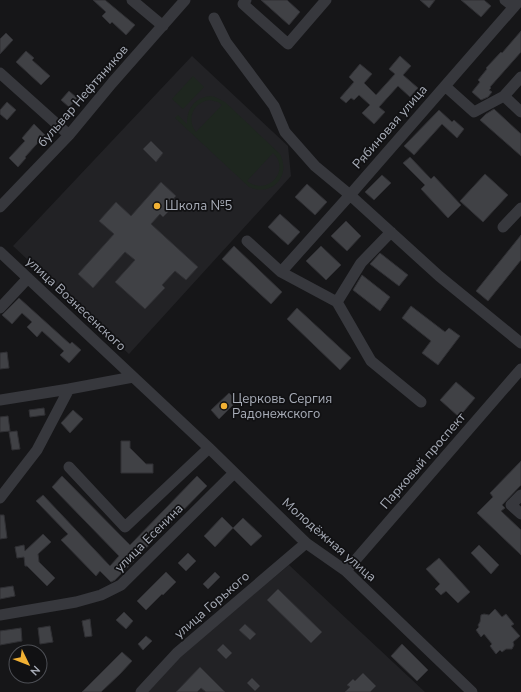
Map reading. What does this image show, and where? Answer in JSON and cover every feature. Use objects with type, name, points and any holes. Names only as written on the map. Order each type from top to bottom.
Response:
[{"type":"street","points":[[132,0],[163,26]]},
{"type":"street","name":"бульвар Нефтяников","points":[[0,208],[69,135],[112,83],[185,0]]},
{"type":"street","points":[[246,0],[242,4],[288,44],[326,0]]},
{"type":"street","name":"Рябиновая улица","points":[[280,272],[445,86],[513,2]]},
{"type":"street","points":[[214,18],[226,42],[274,106],[285,132],[315,166],[350,194],[438,276],[521,343]]},
{"type":"street","points":[[0,73],[69,135]]},
{"type":"street","points":[[445,86],[474,112],[504,96],[521,77]]},
{"type":"street","points":[[504,96],[521,112]]},
{"type":"street","points":[[504,227],[521,208]]},
{"type":"street","points":[[337,302],[361,263],[391,232]]},
{"type":"street","points":[[247,241],[280,272],[337,302],[371,361],[421,402]]},
{"type":"street","name":"улица Вознесенского","points":[[0,252],[133,377]]},
{"type":"street","points":[[0,308],[28,278]]},
{"type":"street","name":"Парковый проспект","points":[[346,571],[521,368]]},
{"type":"street","points":[[0,400],[133,377]]},
{"type":"street","name":"Молодёжная улица","points":[[133,377],[209,448],[306,543],[346,571],[472,692]]},
{"type":"street","points":[[0,498],[37,450],[69,389]]},
{"type":"street","points":[[69,467],[125,527],[209,448]]},
{"type":"street","name":"улица Есенина","points":[[0,615],[76,602],[101,595],[121,585],[234,473]]},
{"type":"street","points":[[521,495],[512,505],[521,514]]},
{"type":"street","name":"улица Горького","points":[[141,692],[177,653],[306,543]]},
{"type":"shaded area","name":"Школа №5","points":[[192,56],[288,146],[291,176],[129,354],[13,246]]},
{"type":"shaded area","points":[[193,76],[204,87],[183,109],[172,99]]},
{"type":"shaded area","points":[[204,97],[215,97],[225,102],[280,154],[283,162],[283,170],[278,182],[272,187],[258,189],[249,187],[175,118],[178,115],[187,124],[188,114],[192,105]],"holes":[[[210,100],[218,102],[222,105],[196,132],[192,122],[193,112],[199,104]],[[273,153],[278,160],[279,167],[278,174],[275,179],[269,184],[262,186],[255,185],[247,181]]]},
{"type":"shaded area","points":[[289,565],[425,692],[148,692],[193,643]]},
{"type":"building","points":[[93,0],[105,0],[135,25],[126,35],[112,22],[110,24],[102,16],[106,12]]},
{"type":"building","points":[[261,0],[287,0],[300,12],[289,25]]},
{"type":"building","points":[[420,0],[435,0],[429,8]]},
{"type":"building","points":[[461,0],[484,0],[491,6],[481,17]]},
{"type":"building","points":[[521,31],[521,52],[490,87],[491,88],[489,90],[492,92],[488,97],[481,100],[472,92],[480,82],[478,80],[487,69],[486,68],[501,52],[502,53]]},
{"type":"building","points":[[6,33],[13,40],[0,54],[0,39]]},
{"type":"building","points":[[26,51],[34,58],[32,60],[50,76],[41,85],[16,62]]},
{"type":"building","points":[[400,56],[411,66],[403,75],[418,88],[410,97],[398,86],[379,107],[385,112],[374,124],[362,113],[370,105],[359,95],[354,100],[351,98],[346,103],[340,98],[354,82],[349,77],[360,64],[372,74],[364,83],[376,95],[395,74],[389,69]]},
{"type":"building","points":[[69,91],[77,98],[69,107],[61,100]]},
{"type":"building","points":[[7,102],[16,110],[7,120],[0,114],[0,110]]},
{"type":"building","points":[[494,109],[521,134],[521,156],[480,120]]},
{"type":"building","points":[[439,110],[452,122],[454,120],[464,129],[457,138],[442,124],[414,155],[404,146]]},
{"type":"building","points":[[34,124],[45,135],[18,167],[9,158],[25,141],[22,138]]},
{"type":"building","points":[[151,141],[163,153],[156,162],[143,149]]},
{"type":"building","points":[[410,157],[431,179],[434,176],[461,205],[448,218],[421,189],[425,185],[403,163]]},
{"type":"building","points":[[485,174],[508,195],[483,222],[460,201]]},
{"type":"building","points":[[382,175],[391,183],[374,200],[365,192]]},
{"type":"building","points":[[161,182],[176,196],[166,207],[170,210],[163,217],[160,214],[151,224],[198,267],[186,280],[175,271],[162,285],[165,288],[145,309],[115,282],[135,260],[125,252],[93,288],[78,274],[114,234],[99,221],[116,202],[131,216]]},
{"type":"building","points":[[307,184],[327,202],[315,215],[295,197]]},
{"type":"building","points":[[280,214],[300,232],[288,245],[268,227]]},
{"type":"building","points":[[346,221],[361,236],[347,251],[331,236]]},
{"type":"building","points":[[521,235],[521,260],[488,301],[476,291]]},
{"type":"building","points":[[234,246],[282,292],[271,304],[222,259]]},
{"type":"building","points":[[321,246],[341,265],[326,280],[306,261]]},
{"type":"building","points":[[380,253],[408,275],[399,286],[370,264]]},
{"type":"building","points":[[362,275],[390,297],[380,311],[353,290]]},
{"type":"building","points":[[19,298],[70,344],[72,342],[81,350],[69,363],[60,355],[64,351],[42,331],[37,337],[27,327],[32,322],[22,313],[12,324],[2,315]]},
{"type":"building","points":[[411,306],[445,332],[449,328],[460,336],[438,365],[422,353],[431,341],[402,318]]},
{"type":"building","points":[[297,308],[351,358],[340,370],[287,319]]},
{"type":"building","points":[[7,352],[9,368],[0,369],[0,353]]},
{"type":"building","points":[[456,382],[475,398],[459,417],[440,400]]},
{"type":"building","name":"Церковь Сергия Радонежского","points":[[229,393],[237,401],[219,419],[211,410]]},
{"type":"building","points":[[44,408],[45,415],[30,417],[29,410]]},
{"type":"building","points":[[73,410],[83,419],[70,433],[61,423]]},
{"type":"building","points":[[8,416],[10,431],[0,432],[0,417]]},
{"type":"building","points":[[17,431],[20,449],[12,450],[9,432]]},
{"type":"building","points":[[121,441],[130,441],[130,448],[146,464],[153,464],[153,473],[121,473]]},
{"type":"building","points":[[521,461],[521,485],[502,505],[505,508],[501,511],[521,530],[521,555],[477,513],[493,497],[490,493]]},
{"type":"building","points":[[62,476],[130,545],[197,476],[207,486],[115,580],[111,582],[100,571],[96,576],[61,540],[68,534],[36,501],[43,495],[110,566],[119,556],[52,487]]},
{"type":"building","points":[[0,515],[4,515],[7,538],[0,539]]},
{"type":"building","points":[[222,517],[233,528],[215,547],[204,536]]},
{"type":"building","points":[[243,518],[262,536],[251,546],[233,528]]},
{"type":"building","points":[[43,534],[51,542],[38,554],[39,562],[55,578],[47,586],[27,566],[25,566],[24,557],[17,558],[15,547],[24,545],[25,551]]},
{"type":"building","points":[[479,545],[499,565],[491,574],[471,553]]},
{"type":"building","points":[[188,553],[196,561],[186,571],[178,563]]},
{"type":"building","points":[[439,558],[470,592],[458,603],[446,591],[441,595],[435,589],[440,584],[426,569]]},
{"type":"building","points":[[166,572],[176,582],[146,610],[137,601]]},
{"type":"building","points":[[215,572],[220,577],[208,589],[203,584]]},
{"type":"building","points":[[13,586],[15,596],[0,599],[0,588]]},
{"type":"building","points":[[278,589],[322,632],[311,643],[267,600]]},
{"type":"building","points":[[495,609],[502,617],[506,614],[514,624],[511,626],[520,636],[513,642],[514,645],[512,649],[506,649],[502,652],[500,650],[496,654],[490,646],[492,644],[484,634],[481,637],[476,630],[479,627],[478,625],[481,615],[489,615]]},
{"type":"building","points":[[124,612],[133,621],[126,629],[116,620]]},
{"type":"building","points":[[90,619],[92,636],[85,637],[82,621]]},
{"type":"building","points":[[245,624],[256,634],[250,640],[239,630]]},
{"type":"building","points":[[50,626],[53,642],[40,644],[38,628]]},
{"type":"building","points":[[21,628],[22,641],[0,645],[0,631]]},
{"type":"building","points":[[146,636],[152,641],[143,650],[138,644]]},
{"type":"building","points":[[223,644],[232,653],[226,659],[217,650]]},
{"type":"building","points":[[402,644],[428,670],[417,681],[391,656]]},
{"type":"building","points":[[122,652],[132,661],[120,674],[101,692],[82,692]]},
{"type":"building","points":[[200,667],[225,692],[206,692],[201,688],[197,692],[176,692]]},
{"type":"building","points":[[363,673],[376,686],[370,692],[345,692],[350,687],[347,685],[353,679],[355,681]]},
{"type":"building","points":[[252,678],[260,686],[255,691],[247,683]]},
{"type":"place","name":"Школа №5","points":[[157,206]]},
{"type":"place","name":"Церковь Сергия Радонежского","points":[[224,406]]}]
